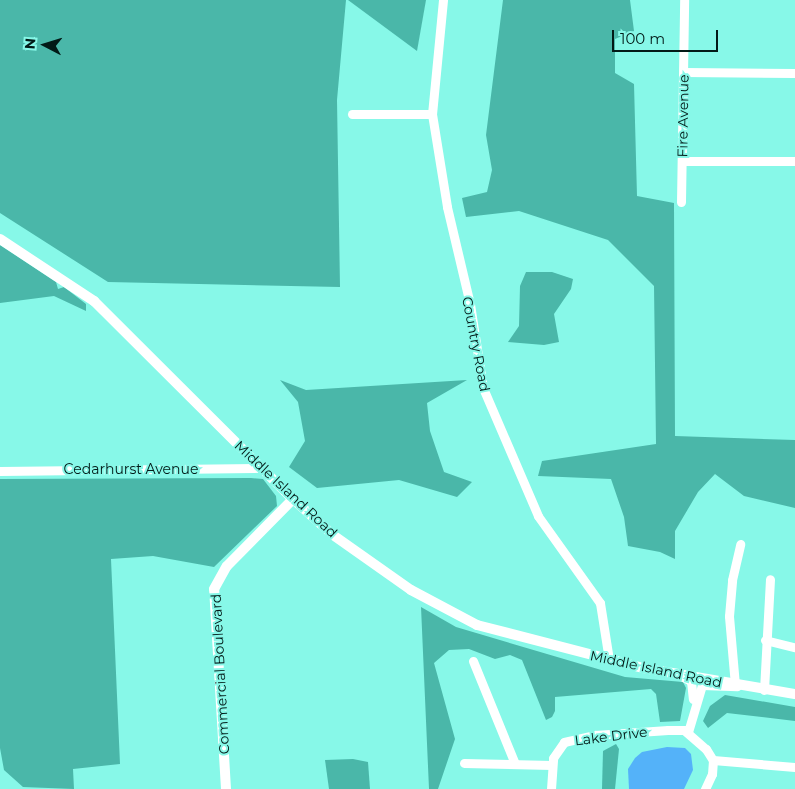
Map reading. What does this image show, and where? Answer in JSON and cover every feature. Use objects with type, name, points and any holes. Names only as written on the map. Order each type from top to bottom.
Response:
[{"type":"street","name":"Country Road","points":[[444,0],[432,114],[447,207],[470,304],[482,388],[538,516],[600,603],[609,660]]},
{"type":"street","name":"Fire Avenue","points":[[681,202],[684,0]]},
{"type":"street","points":[[684,72],[795,73]]},
{"type":"street","points":[[352,114],[432,114]]},
{"type":"street","points":[[683,161],[795,161]]},
{"type":"street","name":"Middle Island Road","points":[[0,240],[94,301],[293,499],[333,535],[411,590],[477,625],[609,660],[736,686],[795,694]]},
{"type":"street","name":"Cedarhurst Avenue","points":[[0,471],[261,468]]},
{"type":"street","name":"Commercial Boulevard","points":[[226,789],[214,589],[227,566],[293,499]]},
{"type":"street","points":[[686,731],[702,684],[736,686],[729,616],[734,567],[740,544]]},
{"type":"street","points":[[764,690],[765,640],[770,579]]},
{"type":"street","points":[[765,640],[794,647]]},
{"type":"street","points":[[474,661],[514,764]]},
{"type":"street","points":[[679,675],[691,681],[694,688],[686,731]]},
{"type":"street","points":[[686,731],[706,749],[712,760],[712,774],[705,789]]},
{"type":"street","name":"Lake Drive","points":[[550,789],[552,765],[564,742],[572,739],[686,731]]},
{"type":"street","points":[[712,760],[795,768]]},
{"type":"street","points":[[464,763],[552,765]]},
{"type":"shaded area","points":[[0,0],[346,0],[337,100],[340,287],[108,282],[0,213]]},
{"type":"shaded area","points":[[348,0],[426,0],[417,51]]},
{"type":"shaded area","points":[[503,0],[630,0],[634,31],[615,39],[615,73],[634,84],[637,196],[674,203],[675,436],[795,440],[795,508],[744,496],[715,474],[698,492],[675,531],[675,559],[660,552],[628,546],[624,517],[611,479],[538,476],[542,461],[656,444],[654,286],[608,240],[519,211],[466,217],[462,198],[487,192],[492,170],[486,135]]},
{"type":"shaded area","points":[[0,245],[56,282],[58,289],[64,287],[86,304],[86,311],[54,296],[0,303]]},
{"type":"shaded area","points":[[526,272],[552,272],[573,279],[571,289],[554,314],[559,342],[544,345],[508,342],[519,326],[520,286]]},
{"type":"shaded area","points":[[280,380],[306,390],[467,380],[427,403],[430,431],[444,472],[472,482],[457,497],[399,480],[317,488],[289,467],[305,441],[298,402]]},
{"type":"shaded area","points":[[0,479],[263,479],[276,496],[277,506],[214,567],[153,556],[111,559],[120,764],[73,769],[74,789],[23,787],[4,770],[0,748]]},
{"type":"shaded area","points":[[421,607],[456,627],[625,677],[683,682],[686,688],[680,721],[660,722],[656,694],[651,689],[555,697],[555,711],[552,717],[546,720],[522,660],[510,655],[495,659],[469,649],[449,650],[434,663],[455,739],[438,789],[429,789]]},
{"type":"shaded area","points":[[725,695],[795,707],[795,721],[727,713],[708,728],[703,721],[710,706]]},
{"type":"shaded area","points":[[616,744],[619,749],[615,789],[602,789],[603,751]]},
{"type":"shaded area","points":[[667,747],[685,748],[691,754],[693,770],[684,789],[629,789],[628,769],[635,758],[642,752]]},
{"type":"shaded area","points":[[353,759],[368,762],[370,789],[329,789],[325,760]]}]
